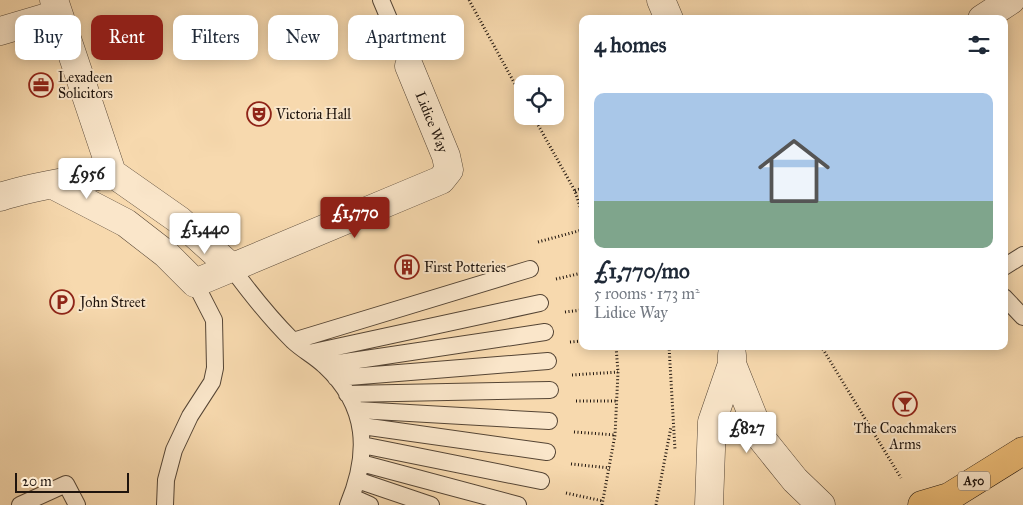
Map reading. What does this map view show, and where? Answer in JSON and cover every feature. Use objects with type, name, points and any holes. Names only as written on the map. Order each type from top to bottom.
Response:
[{"type":"highway","name":"A50","points":[[922,505],[949,497],[1023,451]]},
{"type":"street","points":[[661,0],[667,15]]},
{"type":"street","points":[[988,15],[1011,0]]},
{"type":"street","points":[[0,31],[56,7],[112,174],[179,220],[232,267]]},
{"type":"street","name":"Lidice Way","points":[[195,283],[441,180],[449,170],[446,156],[409,66]]},
{"type":"street","points":[[0,197],[22,189],[53,186],[112,174]]},
{"type":"street","points":[[53,186],[126,223],[166,254],[195,283]]},
{"type":"street","points":[[708,505],[712,422],[732,355]]},
{"type":"street","points":[[732,355],[762,439],[795,480],[821,505]]},
{"type":"lane","points":[[381,0],[409,66]]},
{"type":"lane","points":[[1008,264],[1023,255]]},
{"type":"lane","points":[[232,267],[257,302],[294,341],[325,365],[348,394],[357,410],[362,426],[361,463],[350,501],[370,505]]},
{"type":"lane","points":[[294,341],[530,269]]},
{"type":"lane","points":[[165,505],[166,480],[174,450],[190,416],[212,382],[216,368],[214,320],[195,283]]},
{"type":"lane","points":[[1008,300],[1023,317]]},
{"type":"lane","points":[[309,353],[540,303]]},
{"type":"lane","points":[[325,365],[545,332]]},
{"type":"lane","points":[[336,378],[548,361]]},
{"type":"lane","points":[[348,394],[550,390]]},
{"type":"lane","points":[[357,410],[549,421]]},
{"type":"lane","points":[[362,426],[547,452]]},
{"type":"lane","points":[[362,445],[541,481]]},
{"type":"lane","points":[[361,463],[518,505]]},
{"type":"lane","points":[[357,480],[431,505]]},
{"type":"lane","points":[[20,505],[66,484],[76,505]]},
{"type":"path","points":[[469,0],[514,82]]},
{"type":"path","points":[[538,125],[575,191],[579,204]]},
{"type":"path","points":[[575,191],[579,189]]},
{"type":"path","points":[[530,269],[537,242],[579,231]]},
{"type":"path","points":[[556,491],[603,503],[615,435],[618,372],[616,350]]},
{"type":"path","points":[[669,350],[676,459]]},
{"type":"path","points":[[823,350],[904,484]]},
{"type":"path","points":[[550,390],[559,375],[618,372]]},
{"type":"path","points":[[549,421],[561,401],[617,401]]},
{"type":"path","points":[[656,505],[673,421]]},
{"type":"path","points":[[547,452],[561,431],[615,435]]},
{"type":"place","name":"Lexadeen Solicitors","points":[[41,85]]},
{"type":"place","name":"Victoria Hall","points":[[259,114]]},
{"type":"place","name":"First Potteries","points":[[407,267]]},
{"type":"place","name":"John Street","points":[[62,302]]},
{"type":"place","name":"The Coachmakers Arms","points":[[905,404]]}]
